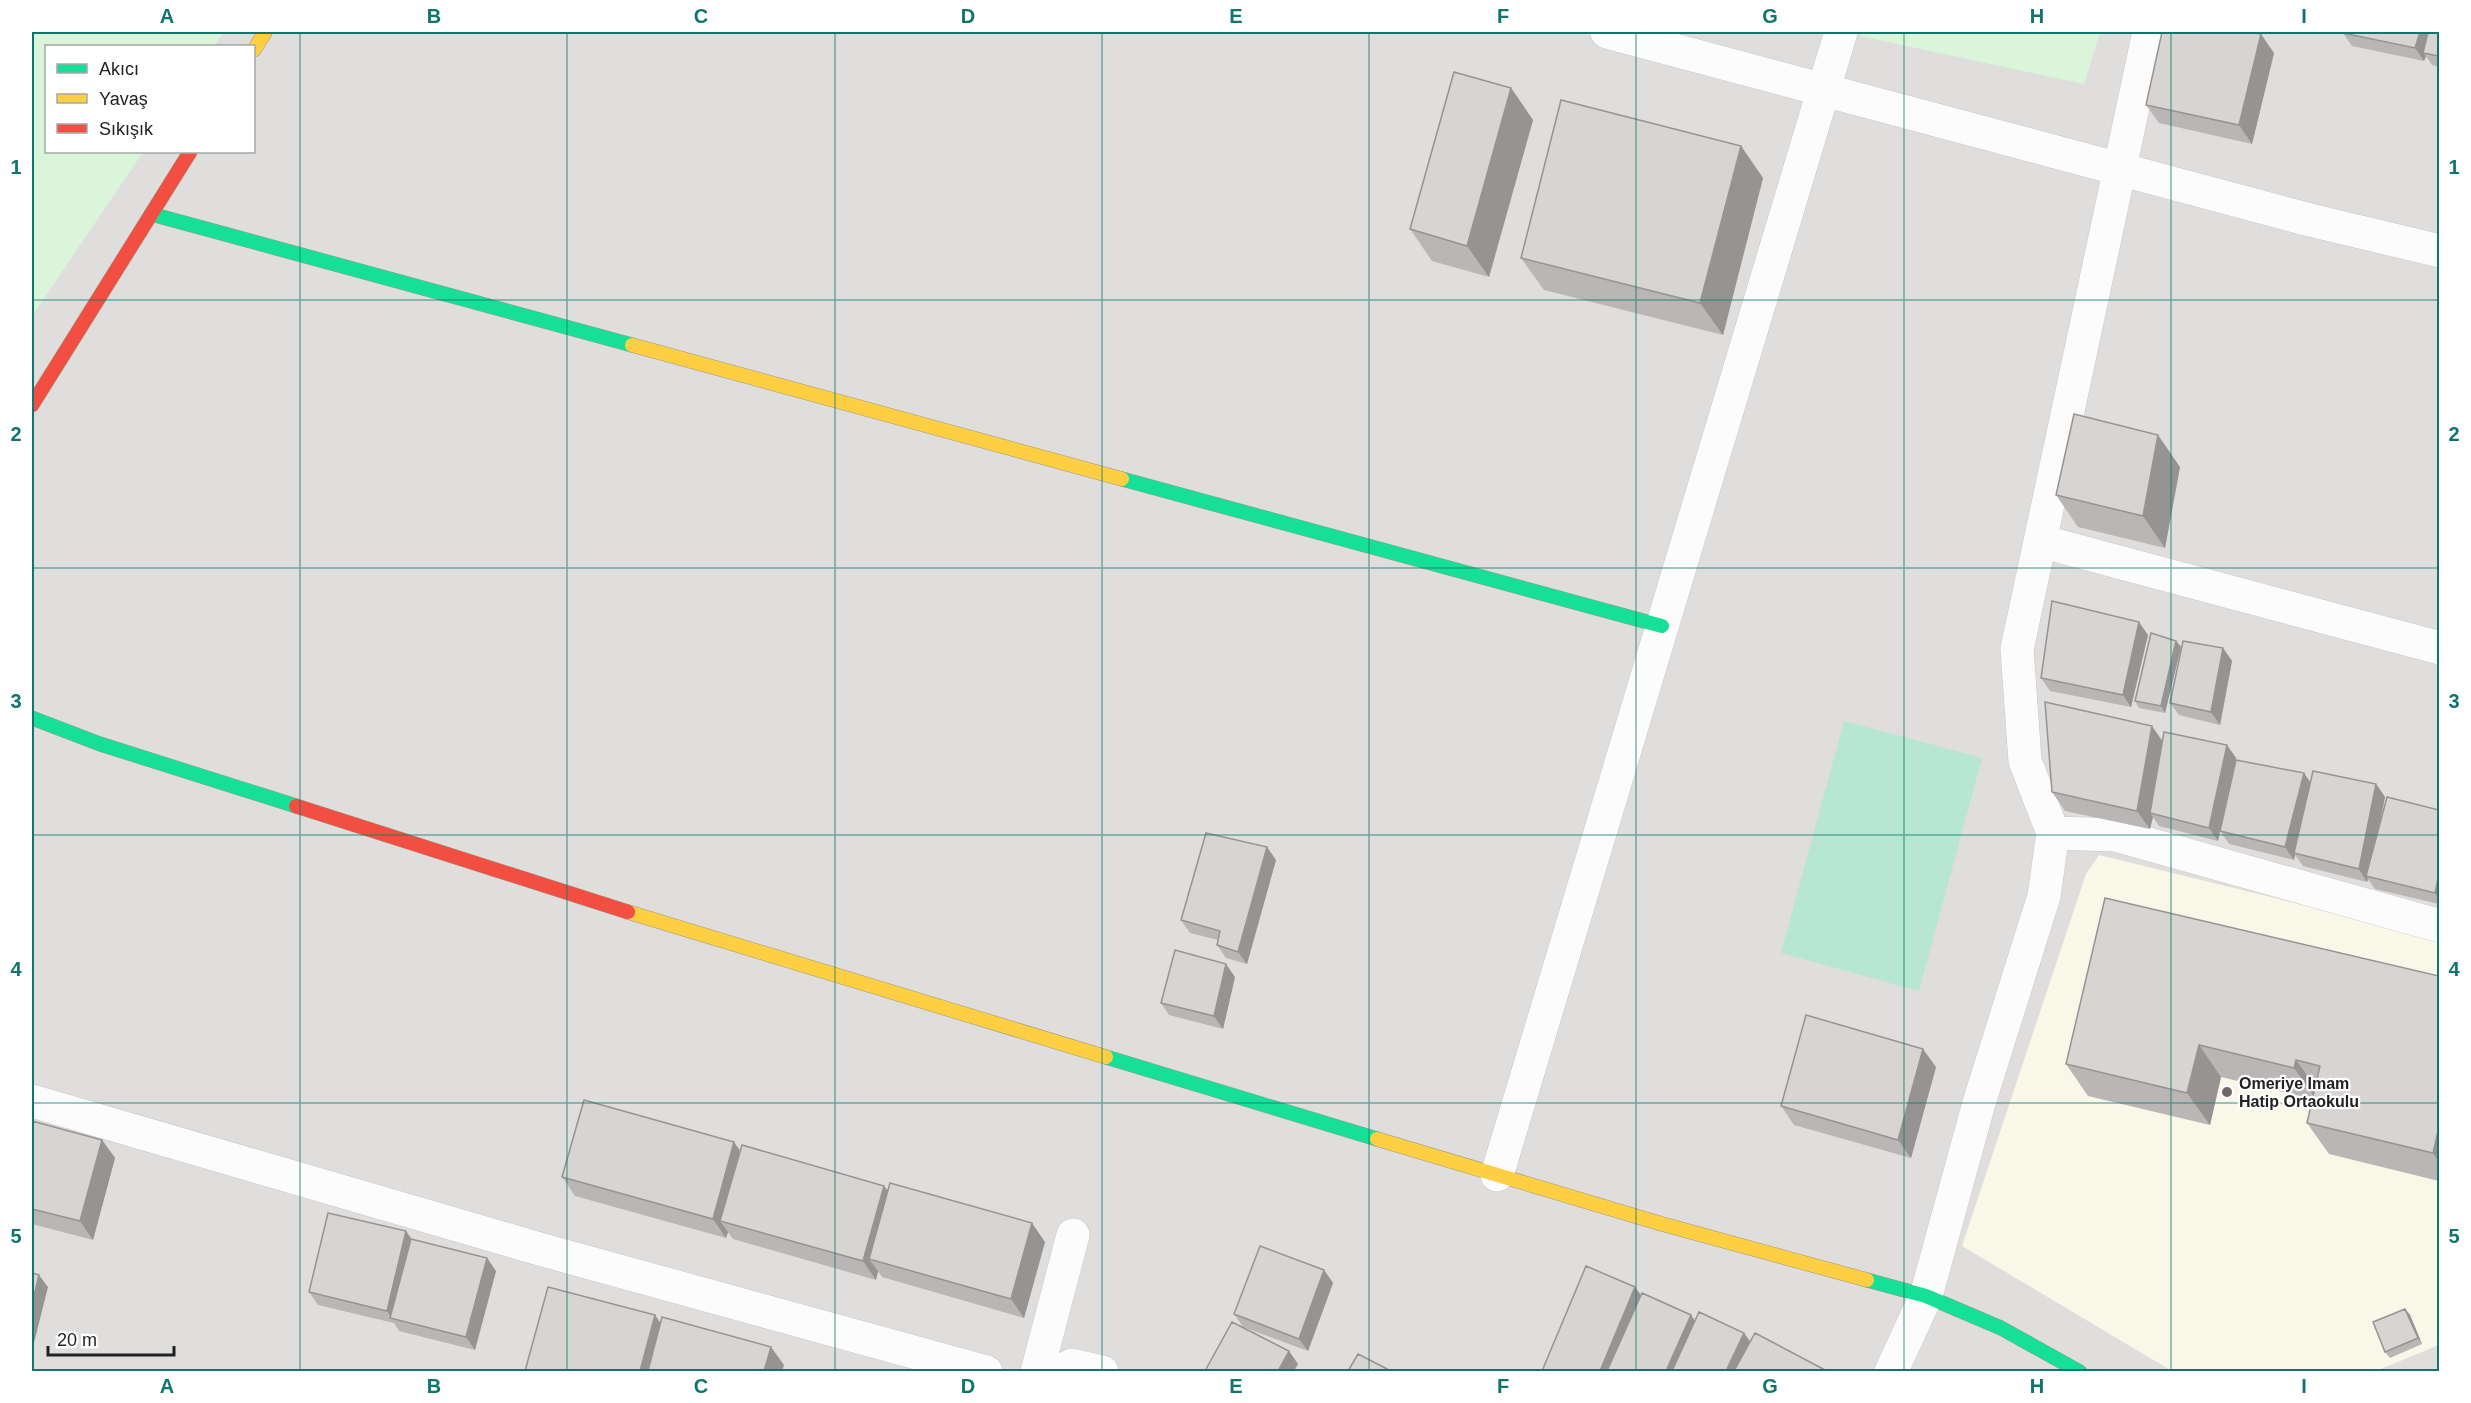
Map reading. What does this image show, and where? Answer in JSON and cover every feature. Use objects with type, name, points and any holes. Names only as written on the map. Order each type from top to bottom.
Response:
[{"type":"street","points":[[255,48],[265,32]]},
{"type":"street","points":[[1607,32],[2310,220],[2439,251]]},
{"type":"street","points":[[1497,1175],[1841,32]]},
{"type":"street","points":[[1891,1371],[1926,1296],[1979,1103],[2044,896],[2053,833],[2025,761],[2017,649],[2149,32]]},
{"type":"street","points":[[32,405],[189,153]]},
{"type":"street","points":[[151,214],[1662,626]]},
{"type":"street","points":[[2040,541],[2439,648]]},
{"type":"street","points":[[32,718],[100,744],[745,950],[1662,1224],[1926,1296],[2001,1328],[2080,1371]]},
{"type":"street","points":[[2053,833],[2116,835],[2439,926]]},
{"type":"street","points":[[32,1101],[543,1250],[986,1371]]},
{"type":"street","points":[[1037,1371],[1073,1235]]},
{"type":"street","points":[[1059,1371],[1072,1365],[1102,1371]]},
{"type":"shaded area","points":[[32,32],[2439,32],[2439,1371],[32,1371]]},
{"type":"shaded area","name":"Omeriye Imam Hatip Ortaokulu","points":[[2099,855],[2439,938],[2439,1345],[2376,1371],[2172,1371],[1962,1246],[2086,874]]},
{"type":"green space","points":[[32,32],[224,32],[215,45],[45,45],[45,153],[142,153],[32,316]]},
{"type":"green space","points":[[1862,32],[2100,32],[2084,84],[1860,36]]},
{"type":"green space","points":[[1844,721],[1982,758],[1919,991],[1781,953]]},
{"type":"building","points":[[2162,32],[2261,34],[2239,125],[2146,105]]},
{"type":"building","points":[[2344,32],[2420,32],[2415,48]]},
{"type":"building","points":[[2428,32],[2439,32],[2439,56],[2423,53]]},
{"type":"building","points":[[1454,72],[1511,88],[1467,246],[1410,229]]},
{"type":"building","points":[[1561,100],[1741,146],[1700,303],[1521,258]]},
{"type":"building","points":[[2074,414],[2158,435],[2143,516],[2056,495]]},
{"type":"building","points":[[2052,601],[2139,622],[2123,695],[2041,678]]},
{"type":"building","points":[[2151,633],[2176,641],[2161,706],[2135,701]]},
{"type":"building","points":[[2183,641],[2223,648],[2211,712],[2170,703]]},
{"type":"building","points":[[2045,702],[2152,726],[2137,811],[2052,792]]},
{"type":"building","points":[[2164,732],[2227,745],[2209,828],[2150,813]]},
{"type":"building","points":[[2236,760],[2304,773],[2285,847],[2220,831]]},
{"type":"building","points":[[2313,771],[2376,784],[2359,869],[2294,853]]},
{"type":"building","points":[[2387,797],[2439,810],[2439,874],[2435,893],[2366,876]]},
{"type":"building","points":[[1206,833],[1267,847],[1238,952],[1217,945],[1220,931],[1181,920]]},
{"type":"building","points":[[2105,898],[2439,976],[2439,1127],[2433,1153],[2307,1123],[2320,1066],[2296,1060],[2294,1068],[2199,1045],[2187,1093],[2066,1064]]},
{"type":"building","points":[[1175,950],[1226,964],[1214,1016],[1161,1003]]},
{"type":"building","points":[[1806,1015],[1923,1049],[1898,1140],[1781,1106]]},
{"type":"building","points":[[584,1100],[734,1142],[713,1219],[562,1177]]},
{"type":"building","points":[[32,1121],[102,1140],[80,1221],[32,1209]]},
{"type":"building","points":[[742,1145],[884,1186],[863,1261],[720,1221]]},
{"type":"building","points":[[890,1183],[1032,1223],[1011,1299],[869,1259]]},
{"type":"building","points":[[328,1213],[406,1231],[387,1311],[309,1292]]},
{"type":"building","points":[[411,1239],[487,1258],[466,1337],[390,1318]]},
{"type":"building","points":[[1260,1246],[1324,1270],[1299,1339],[1234,1314]]},
{"type":"building","points":[[1586,1266],[1635,1287],[1600,1371],[1542,1371]]},
{"type":"building","points":[[32,1273],[39,1275],[32,1304]]},
{"type":"building","points":[[548,1287],[655,1315],[640,1371],[525,1371]]},
{"type":"building","points":[[1642,1293],[1691,1315],[1666,1371],[1607,1371]]},
{"type":"building","points":[[2405,1309],[2418,1338],[2385,1352],[2373,1322]]},
{"type":"building","points":[[1699,1312],[1744,1333],[1726,1371],[1672,1371]]},
{"type":"building","points":[[662,1317],[771,1347],[764,1371],[648,1371]]},
{"type":"building","points":[[1232,1322],[1289,1351],[1278,1371],[1205,1371]]},
{"type":"building","points":[[1755,1333],[1827,1371],[1734,1371]]},
{"type":"building","points":[[1358,1354],[1391,1371],[1348,1371]]},
{"type":"traffic: fast","points":[[151,214],[632,345]]},
{"type":"traffic: fast","points":[[1122,479],[1662,626]]},
{"type":"traffic: fast","points":[[32,718],[100,744],[296,806]]},
{"type":"traffic: fast","points":[[1106,1057],[1377,1139]]},
{"type":"traffic: fast","points":[[1867,1280],[1926,1296],[2001,1328],[2080,1372]]},
{"type":"traffic: slow","points":[[255,48],[265,32]]},
{"type":"traffic: slow","points":[[632,345],[1122,479]]},
{"type":"traffic: slow","points":[[628,912],[1106,1057]]},
{"type":"traffic: slow","points":[[1377,1139],[1662,1224],[1867,1280]]},
{"type":"traffic: jam","points":[[32,405],[189,153]]},
{"type":"traffic: jam","points":[[296,806],[628,912]]},
{"type":"place","name":"Omeriye Imam Hatip Ortaokulu","points":[[2227,1092]]}]
